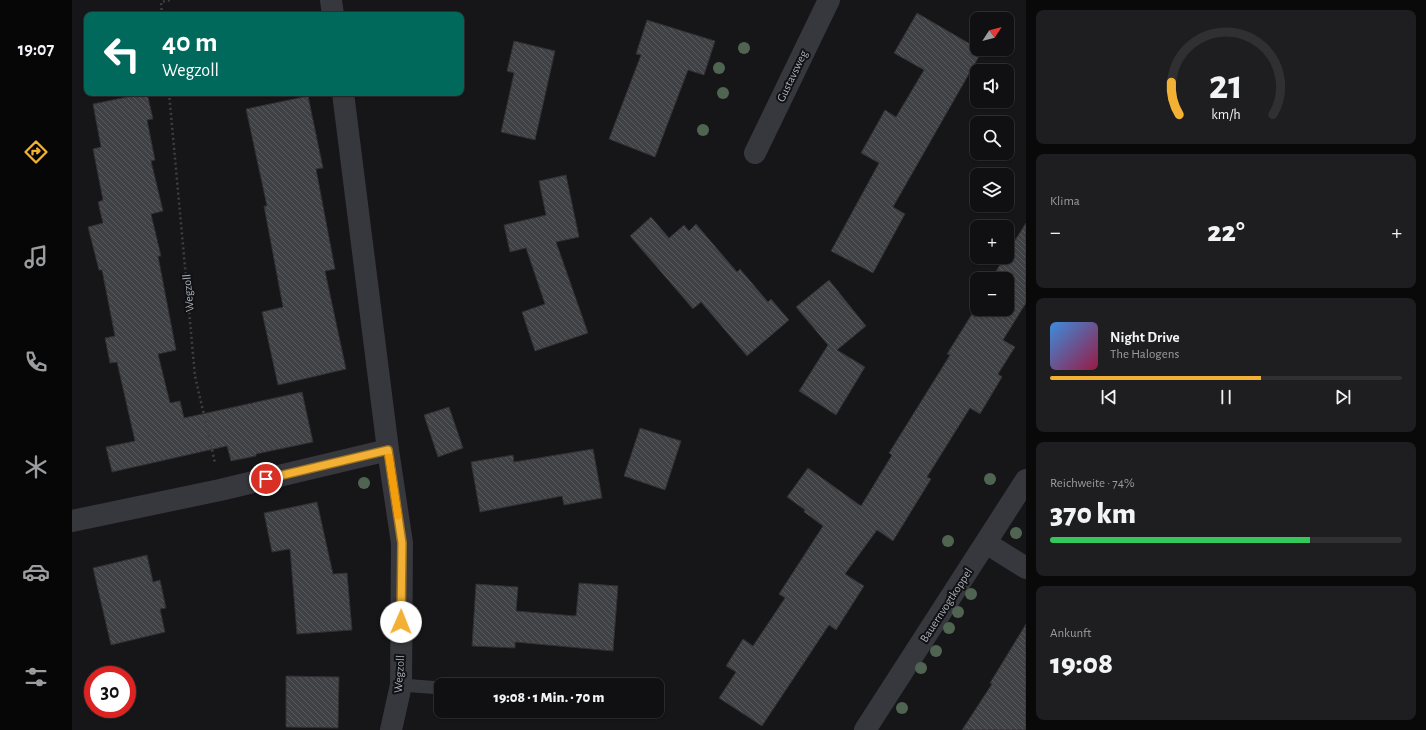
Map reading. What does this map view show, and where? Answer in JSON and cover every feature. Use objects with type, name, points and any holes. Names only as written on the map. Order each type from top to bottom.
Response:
[{"type":"street","points":[[331,0],[333,12]]},
{"type":"street","name":"Gustavsweg","points":[[755,153],[829,0]]},
{"type":"street","name":"Wegzoll","points":[[343,96],[388,450],[402,543],[401,685],[391,730]]},
{"type":"street","points":[[72,521],[220,490],[388,450]]},
{"type":"street","name":"Bauernvogtkoppel","points":[[866,730],[1026,480]]},
{"type":"street","points":[[986,542],[1026,568]]},
{"type":"lane","points":[[401,685],[434,687]]},
{"type":"path","points":[[162,12],[161,2],[171,0]]},
{"type":"path","name":"Wegzoll","points":[[169,96],[195,376],[220,490]]},
{"type":"building","points":[[917,13],[970,44],[970,56],[979,56],[975,64],[970,64],[970,72],[893,207],[905,214],[873,273],[831,251],[879,163],[861,153],[885,110],[896,117],[924,70],[894,53]]},
{"type":"building","points":[[647,20],[715,41],[704,75],[688,70],[655,157],[609,139],[641,55],[636,54]]},
{"type":"building","points":[[514,41],[555,51],[535,140],[501,132],[514,73],[507,71]]},
{"type":"building","points":[[132,96],[148,96],[153,119],[147,120],[155,160],[151,161],[163,211],[151,214],[161,256],[158,256],[176,350],[158,354],[170,403],[180,401],[184,418],[302,392],[313,442],[231,461],[227,446],[112,472],[106,447],[135,441],[117,362],[110,363],[105,338],[115,336],[102,270],[99,270],[88,227],[103,223],[98,202],[103,200],[93,149],[101,147],[93,104]]},
{"type":"building","points":[[308,96],[323,168],[316,169],[335,269],[325,271],[346,369],[278,385],[262,312],[283,307],[264,206],[267,206],[246,109]]},
{"type":"building","points":[[566,175],[579,237],[556,242],[588,333],[535,351],[522,312],[545,304],[526,248],[510,252],[504,225],[546,215],[539,181]]},
{"type":"building","points":[[651,217],[669,238],[684,225],[689,231],[696,224],[737,272],[740,269],[768,302],[771,299],[789,320],[747,356],[701,302],[693,309],[630,236]]},
{"type":"building","points":[[1026,223],[1026,303],[1003,340],[1015,347],[998,374],[1002,377],[980,414],[970,408],[927,477],[931,479],[893,541],[877,530],[845,574],[864,586],[836,630],[829,625],[762,726],[719,698],[736,672],[726,666],[743,639],[753,646],[785,598],[779,594],[823,526],[787,497],[808,468],[861,506],[892,455],[889,453],[950,355],[947,354],[971,316],[1014,316],[1014,272],[995,272],[1001,264],[1014,264],[1014,242]]},
{"type":"building","points":[[829,280],[866,326],[837,350],[865,367],[836,415],[799,391],[828,345],[796,307]]},
{"type":"building","points":[[449,407],[463,448],[438,457],[424,415]]},
{"type":"building","points":[[640,428],[681,441],[665,490],[624,476]]},
{"type":"building","points":[[593,449],[602,498],[564,505],[562,496],[480,512],[471,462],[513,455],[514,462]]},
{"type":"building","points":[[317,502],[333,574],[347,573],[352,630],[297,634],[290,549],[272,552],[264,513]]},
{"type":"building","points":[[147,555],[153,582],[160,580],[166,608],[160,609],[165,632],[111,645],[93,568]]},
{"type":"building","points":[[579,583],[618,586],[613,651],[515,642],[515,648],[472,646],[476,584],[518,587],[516,611],[576,616]]},
{"type":"building","points":[[1026,624],[1026,730],[962,730],[992,684],[990,683]]},
{"type":"building","points":[[286,676],[339,677],[338,728],[286,727]]},
{"type":"slow traffic","points":[[389,457],[398,516]]},
{"type":"route","points":[[266,479],[388,450],[402,543],[401,622]]}]
